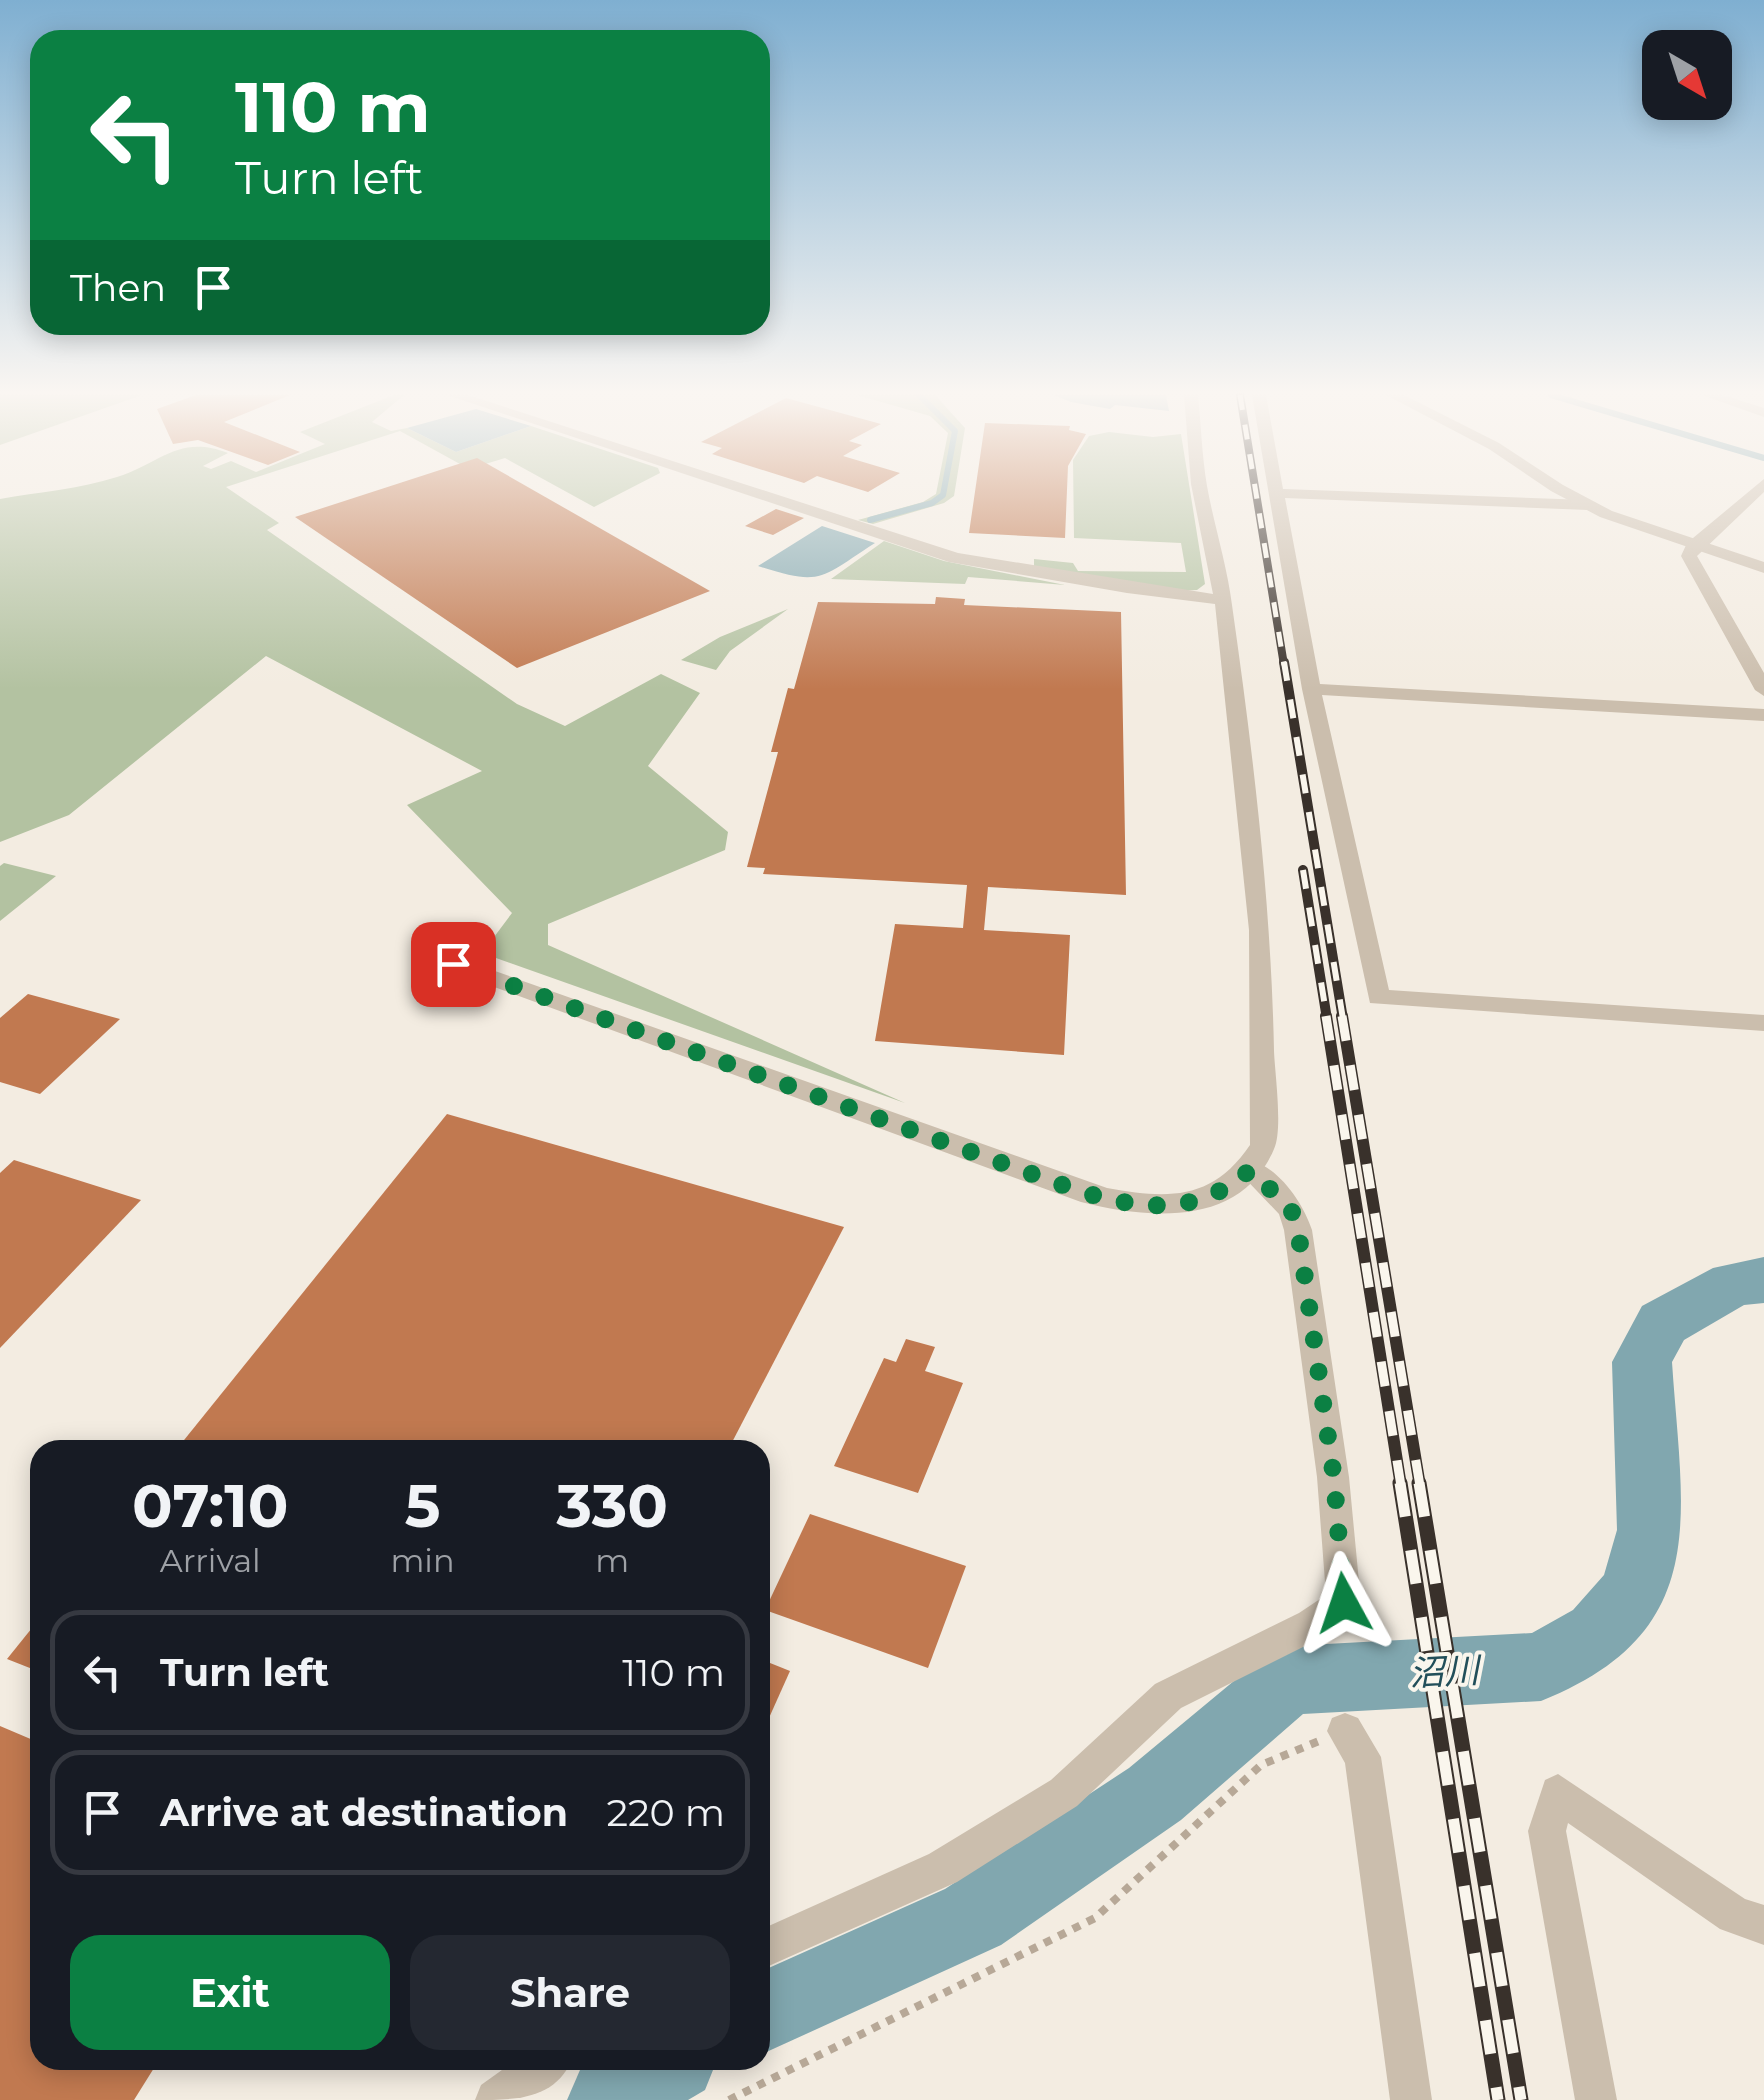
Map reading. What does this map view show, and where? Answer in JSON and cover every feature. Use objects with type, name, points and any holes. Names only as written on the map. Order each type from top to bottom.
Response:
[{"type":"street","points":[[755,493],[955,558],[1126,588],[1223,600]]},
{"type":"street","points":[[453,964],[1082,1192],[1122,1203],[1162,1206],[1198,1202],[1228,1189],[1250,1170],[1263,1146],[1260,930],[1223,600],[1201,493]]},
{"type":"street","points":[[1588,504],[1275,493],[1311,690],[1379,997],[1764,1023]]},
{"type":"street","points":[[1570,493],[1692,547],[1764,568]]},
{"type":"street","points":[[1754,493],[1692,547],[1689,556],[1764,690]]},
{"type":"street","points":[[1311,690],[1764,715]]},
{"type":"street","points":[[770,1946],[943,1868],[1064,1793],[1168,1696],[1311,1625],[1344,1603],[1334,1478],[1298,1230],[1291,1209],[1250,1170]]},
{"type":"street","points":[[1345,1731],[1363,1757],[1411,2100]]},
{"type":"street","points":[[1596,2100],[1547,1831],[1558,1793],[1734,1915],[1764,1925]]},
{"type":"street","points":[[496,2100],[537,2070]]},
{"type":"path","points":[[729,2100],[1095,1918],[1260,1766],[1345,1731]]},
{"type":"green space","points":[[37,493],[235,493],[279,523],[267,530],[517,704],[565,726],[661,674],[700,693],[648,766],[728,832],[725,850],[548,924],[548,945],[905,1103],[482,953],[512,913],[407,805],[482,771],[266,656],[69,815],[0,842],[0,499]]},
{"type":"green space","points":[[569,493],[621,493],[594,507]]},
{"type":"green space","points":[[954,493],[944,503],[873,524],[858,520],[923,502],[936,494]]},
{"type":"green space","points":[[1073,493],[1190,493],[1205,584],[1197,590],[1175,591],[1034,566],[1034,559],[1073,563],[1078,571],[1186,572],[1181,543],[1074,538]]},
{"type":"green space","points":[[884,541],[944,561],[1065,585],[968,577],[965,584],[831,579]]},
{"type":"green space","points":[[788,609],[730,651],[716,670],[681,660],[720,637]]},
{"type":"green space","points":[[4,863],[56,876],[0,921],[0,866]]},
{"type":"water","points":[[822,526],[875,543],[820,576],[796,576],[758,566]]},
{"type":"building","points":[[369,493],[538,493],[710,591],[517,668],[295,517]]},
{"type":"building","points":[[975,493],[1067,493],[1065,538],[969,533]]},
{"type":"building","points":[[776,509],[804,518],[773,535],[745,526]]},
{"type":"building","points":[[936,597],[965,599],[964,605],[1121,612],[1126,895],[988,887],[984,930],[1070,935],[1064,1055],[875,1041],[895,924],[963,928],[967,885],[763,874],[765,868],[747,867],[778,752],[771,752],[788,688],[794,689],[818,602],[935,604]]},
{"type":"building","points":[[28,994],[120,1019],[40,1094],[0,1082],[0,1018]]},
{"type":"building","points":[[447,1114],[844,1227],[733,1440],[184,1440]]},
{"type":"building","points":[[14,1160],[141,1200],[0,1348],[0,1173]]},
{"type":"building","points":[[906,1339],[935,1347],[925,1371],[963,1383],[918,1493],[834,1466],[884,1358],[896,1362]]},
{"type":"building","points":[[810,1514],[966,1566],[928,1668],[770,1612],[770,1599]]},
{"type":"building","points":[[30,1630],[30,1668],[7,1659]]},
{"type":"building","points":[[770,1663],[790,1671],[770,1716]]},
{"type":"building","points":[[0,1726],[30,1739],[30,2070],[153,2070],[134,2100],[0,2100]]},
{"type":"waterway","points":[[870,520],[932,503],[943,493]]},
{"type":"waterway","name":"沼川","points":[[770,2009],[973,1917],[1155,1794],[1289,1680],[1541,1667],[1598,1633],[1634,1591],[1650,1530],[1642,1362],[1663,1323],[1733,1284],[1764,1280]]},
{"type":"waterway","name":"沼川","points":[[610,2100],[659,2070]]},
{"type":"railway","points":[[1256,493],[1284,665]]},
{"type":"railway","points":[[1284,662],[1343,1019]]},
{"type":"railway","points":[[1303,870],[1327,1019]]},
{"type":"railway","points":[[1326,1016],[1401,1486]]},
{"type":"railway","points":[[1342,1016],[1420,1486]]},
{"type":"railway","points":[[1400,1483],[1498,2100]]},
{"type":"railway","points":[[1419,1483],[1521,2100]]},
{"type":"route","points":[[453,964],[1082,1192],[1122,1203],[1162,1206],[1198,1202],[1228,1189],[1250,1170],[1291,1209],[1298,1230],[1334,1478],[1344,1603]]}]
